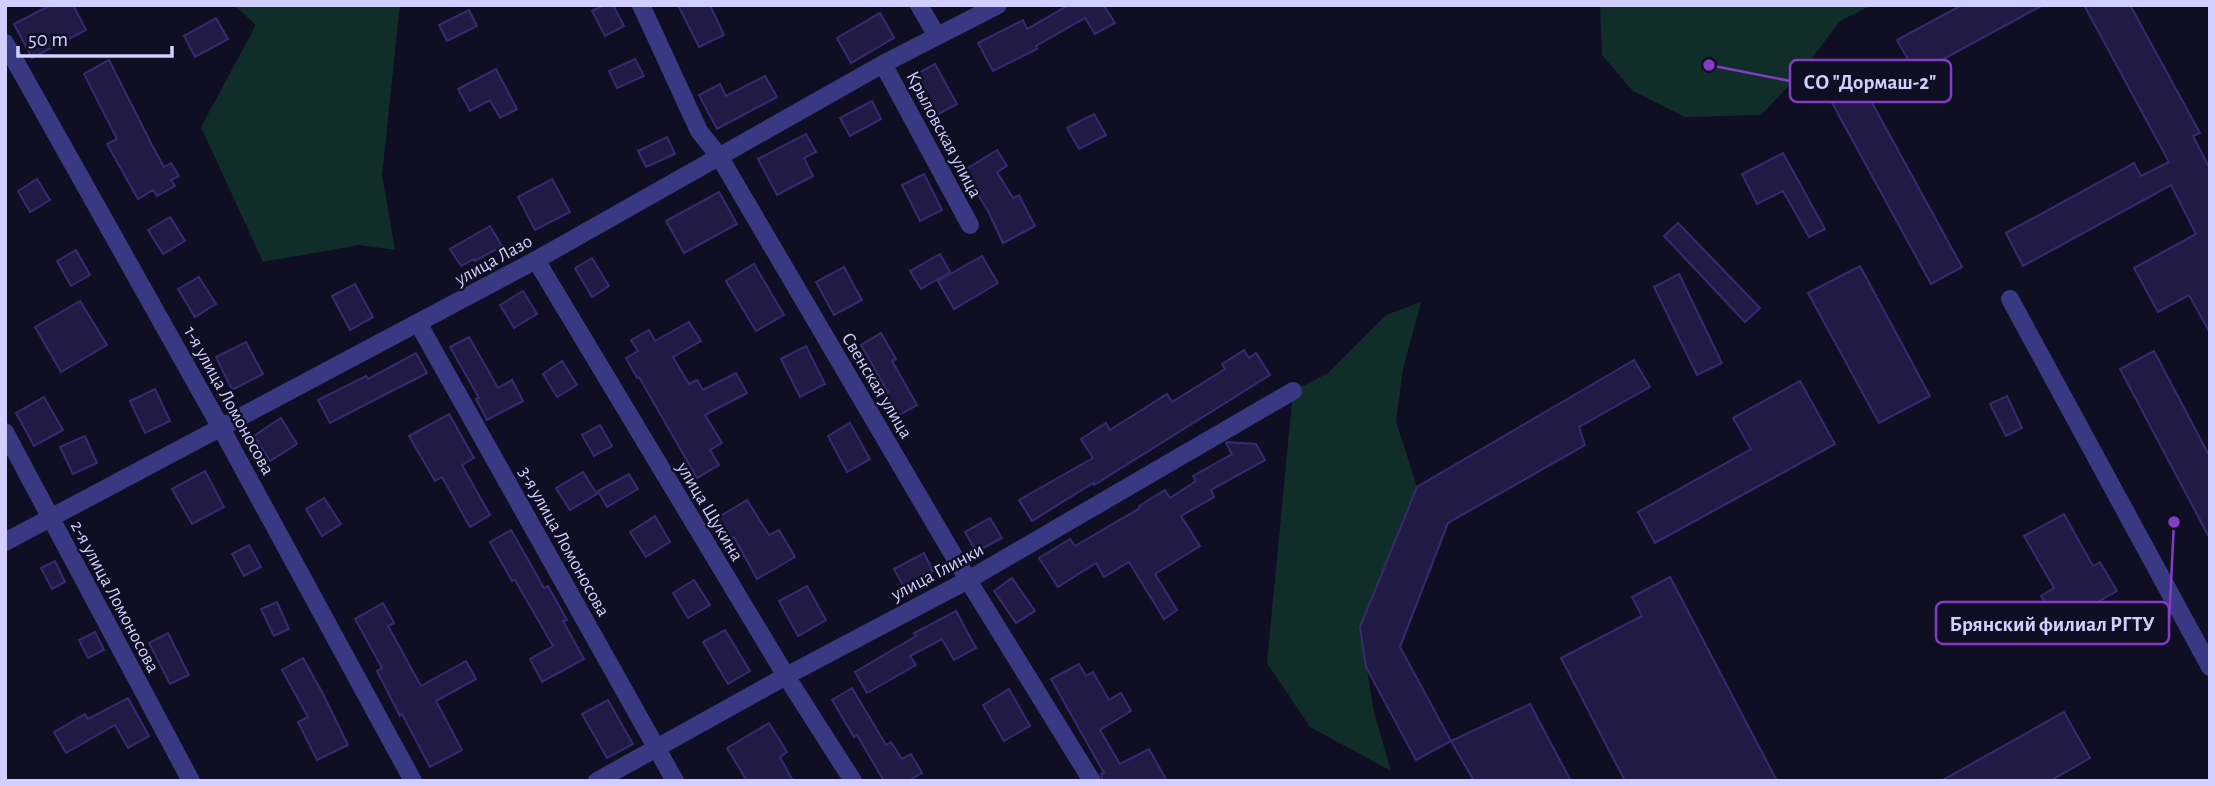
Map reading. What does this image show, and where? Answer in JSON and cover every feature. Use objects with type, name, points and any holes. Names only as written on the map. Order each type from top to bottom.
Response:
[{"type":"street","name":"Свенская улица","points":[[641,5],[699,131],[719,156],[968,580],[1091,781]]},
{"type":"street","points":[[919,5],[937,36]]},
{"type":"street","name":"улица Лазо","points":[[5,542],[536,260],[883,64],[998,5]]},
{"type":"street","name":"1-я улица Ломоносова","points":[[5,43],[220,426],[413,781]]},
{"type":"street","name":"Крыловская улица","points":[[883,64],[970,225]]},
{"type":"street","name":"улица Щукина","points":[[536,260],[786,676],[853,781]]},
{"type":"street","points":[[2010,299],[2210,667]]},
{"type":"street","name":"3-я улица Ломоносова","points":[[418,323],[675,781]]},
{"type":"street","name":"улица Глинки","points":[[597,781],[786,676],[968,580],[1293,391]]},
{"type":"street","name":"2-я улица Ломоносова","points":[[5,432],[191,781]]},
{"type":"green space","points":[[234,5],[400,5],[382,175],[395,250],[359,245],[263,262],[201,127],[256,25]]},
{"type":"green space","points":[[1600,5],[1872,5],[1840,21],[1800,74],[1761,115],[1685,117],[1633,91],[1602,55]]},
{"type":"green space","points":[[1421,302],[1403,369],[1396,421],[1417,487],[1360,627],[1374,712],[1391,771],[1310,727],[1267,663],[1293,391],[1328,373],[1386,315]]},
{"type":"building","points":[[51,5],[73,5],[86,30],[32,58],[14,24]]},
{"type":"building","points":[[604,5],[613,5],[624,26],[605,36],[592,11]]},
{"type":"building","points":[[678,5],[710,5],[724,35],[699,47]]},
{"type":"building","points":[[1069,5],[1108,5],[1105,7],[1115,23],[1095,34],[1085,18],[1036,46],[1037,49],[993,71],[978,43],[1023,20],[1027,29]]},
{"type":"building","points":[[1962,5],[2043,5],[1916,74],[1897,40]]},
{"type":"building","points":[[2084,5],[2130,5],[2200,133],[2193,136],[2210,169],[2210,333],[2189,295],[2158,312],[2134,268],[2196,234],[2171,185],[2023,266],[2006,233],[2134,163],[2141,176],[2169,162]]},
{"type":"building","points":[[469,10],[477,26],[447,41],[439,25]]},
{"type":"building","points":[[880,13],[894,38],[851,63],[837,38]]},
{"type":"building","points":[[216,18],[228,39],[195,57],[184,36]]},
{"type":"building","points":[[635,59],[644,76],[617,88],[609,71]]},
{"type":"building","points":[[109,60],[164,167],[171,163],[179,176],[171,180],[175,186],[157,196],[153,190],[138,199],[107,144],[117,139],[84,74]]},
{"type":"building","points":[[935,64],[957,104],[935,116],[913,76]]},
{"type":"building","points":[[496,69],[517,109],[500,118],[490,100],[470,111],[458,89]]},
{"type":"building","points":[[1854,70],[1962,267],[1931,284],[1824,88]]},
{"type":"building","points":[[765,76],[777,97],[717,129],[699,95],[720,84],[726,96]]},
{"type":"building","points":[[872,101],[881,119],[850,136],[840,118]]},
{"type":"building","points":[[1094,114],[1106,135],[1079,149],[1067,128]]},
{"type":"building","points":[[806,134],[816,152],[804,158],[813,176],[777,195],[758,159]]},
{"type":"building","points":[[667,137],[675,154],[646,167],[638,151]]},
{"type":"building","points":[[997,150],[1007,166],[997,172],[1013,198],[1019,195],[1035,226],[1003,243],[988,211],[963,171]]},
{"type":"building","points":[[1783,153],[1825,229],[1809,237],[1783,191],[1757,204],[1742,174]]},
{"type":"building","points":[[924,174],[942,210],[920,221],[902,185]]},
{"type":"building","points":[[37,179],[50,200],[30,212],[18,191]]},
{"type":"building","points":[[552,179],[570,212],[535,230],[518,197]]},
{"type":"building","points":[[719,192],[737,224],[684,253],[666,221]]},
{"type":"building","points":[[170,217],[185,241],[163,254],[148,230]]},
{"type":"building","points":[[1678,223],[1760,308],[1745,322],[1664,236]]},
{"type":"building","points":[[490,226],[502,246],[461,266],[450,249]]},
{"type":"building","points":[[76,250],[90,275],[71,286],[57,261]]},
{"type":"building","points":[[940,254],[950,272],[921,289],[910,271]]},
{"type":"building","points":[[982,256],[998,283],[954,309],[938,281]]},
{"type":"building","points":[[592,258],[609,286],[592,297],[575,268]]},
{"type":"building","points":[[754,264],[784,315],[756,331],[726,281]]},
{"type":"building","points":[[1860,266],[1930,396],[1879,423],[1808,293]]},
{"type":"building","points":[[844,267],[862,300],[834,315],[816,282]]},
{"type":"building","points":[[1679,274],[1722,363],[1697,375],[1654,287]]},
{"type":"building","points":[[199,277],[216,304],[195,317],[178,289]]},
{"type":"building","points":[[355,284],[373,317],[350,330],[332,296]]},
{"type":"building","points":[[523,291],[537,314],[514,328],[500,305]]},
{"type":"building","points":[[80,301],[107,345],[61,372],[35,327]]},
{"type":"building","points":[[689,322],[701,341],[673,357],[689,384],[697,380],[703,390],[736,373],[747,393],[705,415],[722,443],[710,450],[719,465],[697,478],[626,358],[638,351],[631,340],[649,330],[655,341]]},
{"type":"building","points":[[881,333],[896,359],[892,361],[917,405],[898,416],[885,394],[888,392],[861,345]]},
{"type":"building","points":[[469,337],[498,388],[512,380],[523,401],[487,420],[476,399],[479,398],[450,347]]},
{"type":"building","points":[[246,342],[263,374],[232,390],[216,357]]},
{"type":"building","points":[[806,346],[825,384],[800,397],[781,359]]},
{"type":"building","points":[[1244,350],[1249,358],[1256,353],[1270,375],[1032,521],[1019,500],[1093,458],[1081,439],[1106,423],[1110,430],[1167,394],[1172,402],[1225,369],[1222,364]]},
{"type":"building","points":[[2154,351],[2210,457],[2210,539],[2120,369]]},
{"type":"building","points":[[416,353],[427,373],[330,423],[318,400],[366,376],[368,379]]},
{"type":"building","points":[[1634,360],[1650,387],[1579,427],[1585,445],[1448,523],[1400,647],[1451,741],[1416,760],[1366,667],[1360,627],[1417,487]]},
{"type":"building","points":[[562,361],[577,385],[557,397],[543,374]]},
{"type":"building","points":[[1800,381],[1835,444],[1655,543],[1638,512],[1751,449],[1733,418]]},
{"type":"building","points":[[155,389],[170,421],[145,433],[130,401]]},
{"type":"building","points":[[2007,396],[2022,428],[2006,436],[1990,404]]},
{"type":"building","points":[[44,397],[63,430],[34,446],[16,413]]},
{"type":"building","points":[[449,414],[474,458],[462,465],[490,515],[470,527],[442,477],[435,481],[409,436]]},
{"type":"building","points":[[281,418],[297,444],[270,461],[254,436]]},
{"type":"building","points":[[850,423],[870,459],[847,472],[828,436]]},
{"type":"building","points":[[600,425],[612,446],[594,456],[582,435]]},
{"type":"building","points":[[85,436],[97,463],[73,474],[60,447]]},
{"type":"building","points":[[1227,442],[1256,444],[1265,460],[1211,490],[1214,497],[1181,516],[1200,546],[1155,574],[1177,610],[1164,619],[1129,562],[1104,577],[1096,563],[1058,587],[1039,558],[1070,539],[1075,546],[1165,490],[1170,498],[1196,481],[1193,476],[1232,454]]},
{"type":"building","points":[[205,471],[224,507],[192,524],[172,489]]},
{"type":"building","points":[[583,472],[597,494],[570,510],[556,488]]},
{"type":"building","points":[[629,474],[638,489],[607,507],[598,491]]},
{"type":"building","points":[[324,498],[341,524],[322,536],[306,509]]},
{"type":"building","points":[[747,500],[769,535],[779,530],[795,557],[757,579],[734,537],[729,540],[717,518]]},
{"type":"building","points":[[2064,514],[2093,566],[2100,562],[2117,591],[2058,625],[2041,596],[2054,588],[2024,536]]},
{"type":"building","points":[[655,516],[670,542],[646,557],[630,532]]},
{"type":"building","points":[[990,518],[1002,538],[976,552],[965,532]]},
{"type":"building","points":[[511,530],[544,588],[548,586],[584,659],[542,682],[530,659],[553,646],[490,542]]},
{"type":"building","points":[[249,545],[261,567],[244,576],[232,554]]},
{"type":"building","points":[[924,553],[933,571],[904,587],[894,569]]},
{"type":"building","points":[[55,561],[65,582],[52,589],[41,568]]},
{"type":"building","points":[[1670,577],[1777,781],[1625,781],[1561,658],[1642,616],[1632,597]]},
{"type":"building","points":[[1012,578],[1035,611],[1016,623],[994,591]]},
{"type":"building","points":[[694,580],[710,605],[688,618],[673,593]]},
{"type":"building","points":[[807,586],[826,620],[798,636],[779,601]]},
{"type":"building","points":[[277,602],[289,629],[274,636],[261,609]]},
{"type":"building","points":[[383,603],[394,623],[388,626],[421,686],[466,661],[476,679],[436,701],[462,750],[430,767],[377,671],[382,668],[355,619]]},
{"type":"building","points":[[956,611],[976,648],[954,660],[942,639],[910,656],[916,665],[867,693],[855,672],[916,636],[914,633]]},
{"type":"building","points":[[725,630],[750,671],[728,684],[703,642]]},
{"type":"building","points":[[95,632],[104,650],[88,658],[79,640]]},
{"type":"building","points":[[168,633],[189,675],[170,684],[149,643]]},
{"type":"building","points":[[303,658],[348,745],[317,760],[298,722],[308,717],[282,670]]},
{"type":"building","points":[[1079,664],[1086,676],[1093,672],[1109,700],[1121,693],[1131,711],[1100,730],[1120,764],[1149,749],[1167,781],[1103,781],[1101,774],[1104,773],[1051,679]]},
{"type":"building","points":[[852,688],[886,745],[891,742],[902,759],[911,754],[922,773],[908,781],[884,781],[857,735],[854,737],[832,700]]},
{"type":"building","points":[[1009,689],[1030,726],[1004,741],[983,705]]},
{"type":"building","points":[[128,698],[149,736],[128,748],[115,725],[66,753],[54,732],[85,714],[88,719]]},
{"type":"building","points":[[608,700],[633,744],[607,758],[582,714]]},
{"type":"building","points":[[1530,704],[1571,781],[1474,781],[1451,741]]},
{"type":"building","points":[[2064,712],[2090,758],[2050,781],[1941,781]]},
{"type":"building","points":[[769,723],[787,752],[780,757],[793,781],[747,781],[727,748]]},
{"type":"place","name":"СО \"Дормаш-2\"","points":[[1709,65]]},
{"type":"place","name":"Брянский филиал РГТУ","points":[[2174,522]]}]
